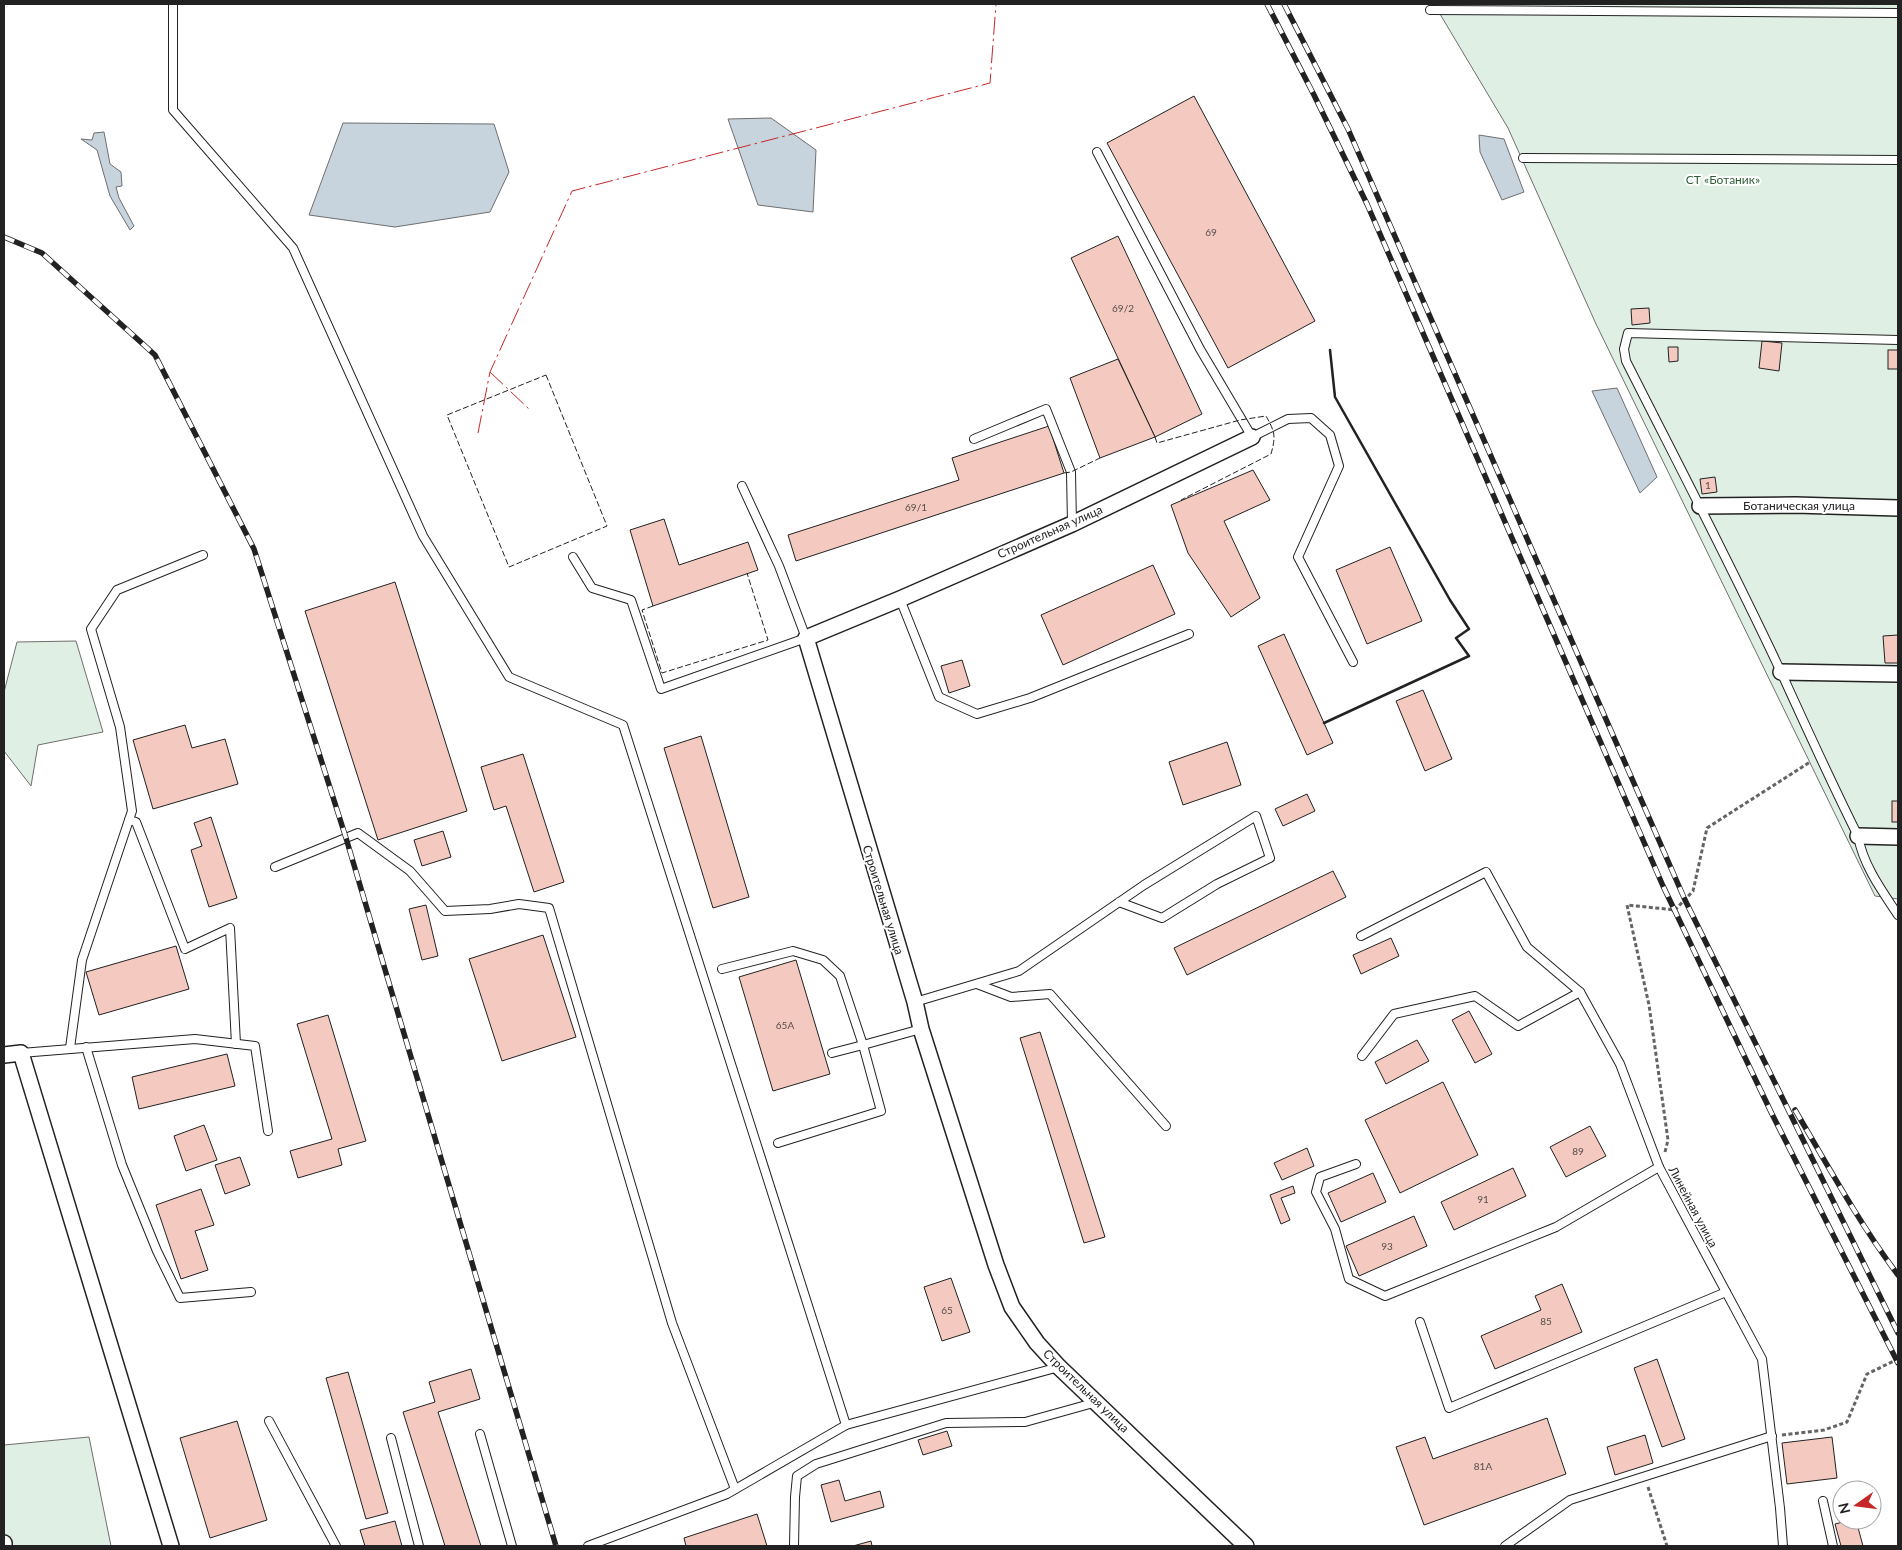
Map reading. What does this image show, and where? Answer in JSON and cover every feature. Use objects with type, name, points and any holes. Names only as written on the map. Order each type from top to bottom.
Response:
[{"type":"street","name":"Строительная улица","points":[[1246,1546],[1059,1367],[1037,1343],[1012,1307],[996,1264],[921,1029],[806,638],[1072,524],[1252,437]]},
{"type":"street","name":"Ботаническая улица","points":[[1700,506],[1795,505],[1898,508]]},
{"type":"street","points":[[1781,672],[1898,674]]},
{"type":"street","points":[[1858,836],[1898,837]]},
{"type":"street","points":[[4,1055],[21,1053],[171,1546]]},
{"type":"lane","points":[[172,4],[173,110],[293,248],[423,536],[509,677],[623,725],[846,1424]]},
{"type":"lane","points":[[1430,10],[1898,13]]},
{"type":"lane","points":[[1096,152],[1200,349],[1252,437],[1288,419],[1311,418],[1330,435],[1338,466],[1298,557],[1353,662]]},
{"type":"lane","points":[[1523,158],[1898,160]]},
{"type":"lane","points":[[1898,340],[1628,333],[1624,349],[1626,360],[1781,672],[1819,757],[1858,836],[1876,882],[1898,915]]},
{"type":"lane","points":[[974,439],[1046,409],[1071,472],[1072,524]]},
{"type":"lane","points":[[573,557],[592,588],[631,600],[661,689],[806,638],[779,566],[742,486]]},
{"type":"lane","points":[[70,1048],[82,960],[132,811],[120,727],[91,629],[117,590],[204,555]]},
{"type":"lane","points":[[900,599],[940,697],[977,714],[1030,698],[1189,634]]},
{"type":"lane","points":[[914,1002],[1019,971],[1119,902],[1144,885],[1256,816],[1270,858],[1217,884],[1162,918],[1119,902]]},
{"type":"lane","points":[[129,820],[136,822],[185,949],[230,928],[236,1044]]},
{"type":"lane","points":[[276,867],[358,833],[410,870],[444,911],[490,909],[518,904],[549,908],[672,1323],[735,1489]]},
{"type":"lane","points":[[1361,936],[1486,872],[1527,947],[1580,992],[1620,1064],[1659,1167]]},
{"type":"lane","points":[[722,970],[793,951],[823,960],[840,976],[864,1045],[881,1111],[778,1143]]},
{"type":"lane","points":[[978,984],[1011,997],[1050,994],[1166,1126]]},
{"type":"lane","points":[[1362,1056],[1394,1014],[1475,996],[1518,1026],[1580,992]]},
{"type":"lane","points":[[832,1053],[921,1029]]},
{"type":"lane","points":[[21,1053],[195,1039],[255,1046],[268,1131]]},
{"type":"lane","points":[[86,1047],[122,1165],[157,1251],[180,1298],[250,1292]]},
{"type":"lane","name":"Линейная улица","points":[[1356,1164],[1320,1177],[1316,1192],[1335,1229],[1349,1279],[1385,1296],[1556,1227],[1659,1167],[1762,1359],[1784,1546]]},
{"type":"lane","points":[[1420,1322],[1449,1408],[1726,1292]]},
{"type":"lane","points":[[588,1546],[727,1494],[846,1424],[1059,1367]]},
{"type":"lane","points":[[794,1546],[794,1497],[797,1476],[816,1464],[946,1423],[1025,1422],[1097,1402]]},
{"type":"lane","points":[[269,1421],[336,1546]]},
{"type":"lane","points":[[480,1434],[512,1546]]},
{"type":"lane","points":[[1504,1546],[1570,1500],[1772,1436]]},
{"type":"lane","points":[[391,1438],[419,1546]]},
{"type":"lane","points":[[1823,1501],[1833,1546]]},
{"type":"path","points":[[1659,1167],[1662,1164],[1668,1140],[1649,1006],[1627,905],[1675,910],[1693,891],[1707,828],[1819,757]]},
{"type":"path","points":[[1772,1436],[1824,1430],[1847,1422],[1868,1374],[1898,1358]]},
{"type":"path","points":[[1645,1477],[1667,1546]]},
{"type":"green space","name":"СТ «Ботаник»","points":[[1434,4],[1898,4],[1898,899],[1875,896],[1596,324],[1508,128]]},
{"type":"green space","points":[[76,641],[103,732],[38,745],[31,786],[4,751],[4,692],[17,642]]},
{"type":"green space","points":[[89,1437],[111,1546],[4,1546],[4,1445]]},
{"type":"shaded area","points":[[771,118],[816,150],[813,212],[758,205],[728,119]]},
{"type":"shaded area","points":[[343,123],[494,124],[509,172],[490,212],[395,227],[309,215]]},
{"type":"shaded area","points":[[104,132],[110,164],[121,172],[122,186],[116,187],[119,198],[134,226],[130,230],[110,196],[97,150],[81,139],[92,140],[94,133]]},
{"type":"shaded area","points":[[1479,135],[1504,139],[1524,192],[1502,200],[1480,152]]},
{"type":"shaded area","points":[[1617,388],[1657,477],[1640,493],[1592,391]]},
{"type":"building","points":[[1194,96],[1315,321],[1228,368],[1107,143]]},
{"type":"building","points":[[1118,236],[1202,414],[1155,437],[1071,258]]},
{"type":"building","points":[[1649,308],[1650,323],[1632,325],[1631,309]]},
{"type":"building","points":[[1762,341],[1782,343],[1779,371],[1759,368]]},
{"type":"building","points":[[1668,347],[1678,347],[1678,361],[1669,362]]},
{"type":"building","points":[[1888,350],[1898,350],[1898,369],[1888,369]]},
{"type":"building","points":[[1118,359],[1155,437],[1100,458],[1070,378]]},
{"type":"building","points":[[1049,426],[1064,473],[796,561],[788,535],[959,480],[952,458]]},
{"type":"building","points":[[1253,470],[1270,500],[1224,521],[1260,598],[1231,617],[1188,553],[1171,505]]},
{"type":"building","points":[[1715,477],[1717,492],[1702,494],[1700,479]]},
{"type":"building","points":[[664,519],[679,565],[748,542],[758,570],[653,606],[630,530]]},
{"type":"building","points":[[1390,547],[1422,621],[1367,644],[1336,570]]},
{"type":"building","points":[[1153,565],[1175,614],[1063,665],[1041,615]]},
{"type":"building","points":[[395,582],[467,811],[378,840],[305,611]]},
{"type":"building","points":[[1284,634],[1333,743],[1307,755],[1258,646]]},
{"type":"building","points":[[1898,635],[1898,663],[1885,663],[1883,636]]},
{"type":"building","points":[[962,660],[970,686],[949,693],[941,666]]},
{"type":"building","points":[[1423,690],[1452,759],[1425,771],[1396,701]]},
{"type":"building","points":[[185,725],[192,748],[225,739],[238,784],[153,809],[133,740]]},
{"type":"building","points":[[701,736],[749,897],[713,908],[664,748]]},
{"type":"building","points":[[1227,742],[1241,785],[1183,805],[1169,762]]},
{"type":"building","points":[[523,754],[564,882],[534,892],[506,806],[494,810],[481,767]]},
{"type":"building","points":[[1307,794],[1315,811],[1283,826],[1275,809]]},
{"type":"building","points":[[1892,801],[1898,801],[1898,822],[1892,822]]},
{"type":"building","points":[[211,817],[237,898],[209,907],[191,850],[202,846],[194,823]]},
{"type":"building","points":[[443,831],[451,857],[422,866],[414,840]]},
{"type":"building","points":[[1333,871],[1346,897],[1187,975],[1174,948]]},
{"type":"building","points":[[426,905],[438,956],[422,960],[409,909]]},
{"type":"building","points":[[543,935],[576,1037],[502,1061],[469,959]]},
{"type":"building","points":[[1391,938],[1399,956],[1361,974],[1353,955]]},
{"type":"building","points":[[176,946],[189,989],[99,1015],[86,972]]},
{"type":"building","points":[[796,960],[830,1074],[773,1091],[739,977]]},
{"type":"building","points":[[1469,1011],[1492,1054],[1475,1063],[1452,1020]]},
{"type":"building","points":[[328,1015],[366,1141],[338,1149],[342,1165],[298,1178],[290,1151],[332,1139],[297,1024]]},
{"type":"building","points":[[1040,1032],[1105,1237],[1084,1243],[1020,1038]]},
{"type":"building","points":[[1417,1040],[1429,1061],[1386,1084],[1375,1062]]},
{"type":"building","points":[[227,1054],[235,1086],[139,1109],[132,1077]]},
{"type":"building","points":[[1443,1082],[1478,1155],[1400,1193],[1365,1120]]},
{"type":"building","points":[[204,1125],[217,1160],[186,1171],[174,1136]]},
{"type":"building","points":[[1590,1126],[1606,1156],[1566,1177],[1550,1147]]},
{"type":"building","points":[[1307,1148],[1314,1166],[1282,1180],[1274,1163]]},
{"type":"building","points":[[240,1157],[250,1185],[225,1194],[215,1165]]},
{"type":"building","points":[[1513,1168],[1526,1196],[1454,1230],[1441,1202]]},
{"type":"building","points":[[1373,1173],[1386,1202],[1341,1222],[1328,1193]]},
{"type":"building","points":[[1293,1186],[1295,1193],[1281,1198],[1290,1220],[1281,1224],[1270,1195]]},
{"type":"building","points":[[201,1189],[214,1225],[195,1231],[208,1270],[181,1279],[156,1205]]},
{"type":"building","points":[[1414,1216],[1427,1246],[1359,1276],[1346,1246]]},
{"type":"building","points":[[951,1278],[970,1332],[942,1341],[924,1287]]},
{"type":"building","points":[[1562,1284],[1582,1332],[1495,1369],[1481,1336],[1541,1310],[1535,1296]]},
{"type":"building","points":[[1657,1359],[1685,1439],[1662,1447],[1634,1368]]},
{"type":"building","points":[[471,1369],[480,1399],[438,1412],[481,1546],[445,1546],[403,1412],[435,1402],[429,1382]]},
{"type":"building","points":[[348,1372],[388,1513],[366,1519],[326,1378]]},
{"type":"building","points":[[1547,1418],[1566,1474],[1424,1525],[1396,1447],[1425,1437],[1433,1459]]},
{"type":"building","points":[[237,1421],[267,1520],[210,1538],[180,1438]]},
{"type":"building","points":[[947,1431],[952,1446],[923,1455],[918,1440]]},
{"type":"building","points":[[1645,1435],[1653,1463],[1615,1475],[1607,1447]]},
{"type":"building","points":[[1832,1437],[1837,1478],[1787,1484],[1782,1443]]},
{"type":"building","points":[[839,1480],[845,1501],[880,1491],[884,1507],[831,1522],[821,1485]]},
{"type":"building","points":[[757,1514],[767,1546],[686,1546],[684,1538]]},
{"type":"building","points":[[395,1521],[402,1546],[365,1546],[360,1530]]},
{"type":"building","points":[[1837,1530],[1859,1530],[1863,1546],[1841,1546]]},
{"type":"building","points":[[871,1541],[872,1546],[853,1546]]},
{"type":"railway","points":[[1267,4],[1367,204],[1663,886],[1772,1114],[1898,1363]]},
{"type":"railway","points":[[1284,4],[1348,129],[1685,900],[1898,1333]]},
{"type":"railway","points":[[4,237],[42,253],[155,355],[254,549],[346,838],[556,1546]]},
{"type":"railway","points":[[1795,1110],[1857,1215],[1898,1275]]},
{"type":"fence","points":[[546,375],[607,526],[509,567],[447,415],[546,375]]},
{"type":"fence","points":[[1155,437],[1157,443],[1240,420],[1266,416],[1271,426],[1274,434],[1271,454],[1181,500]]},
{"type":"fence","points":[[1064,473],[1071,472],[1100,458]]},
{"type":"fence","points":[[653,606],[642,610],[662,673],[768,640],[747,573]]},
{"type":"wall","points":[[1324,723],[1469,656],[1456,638],[1469,629],[1450,600],[1335,397],[1330,350]]},
{"type":"power","points":[[478,433],[490,372],[572,191],[990,83],[996,4]]},
{"type":"power","points":[[490,372],[530,410]]}]
